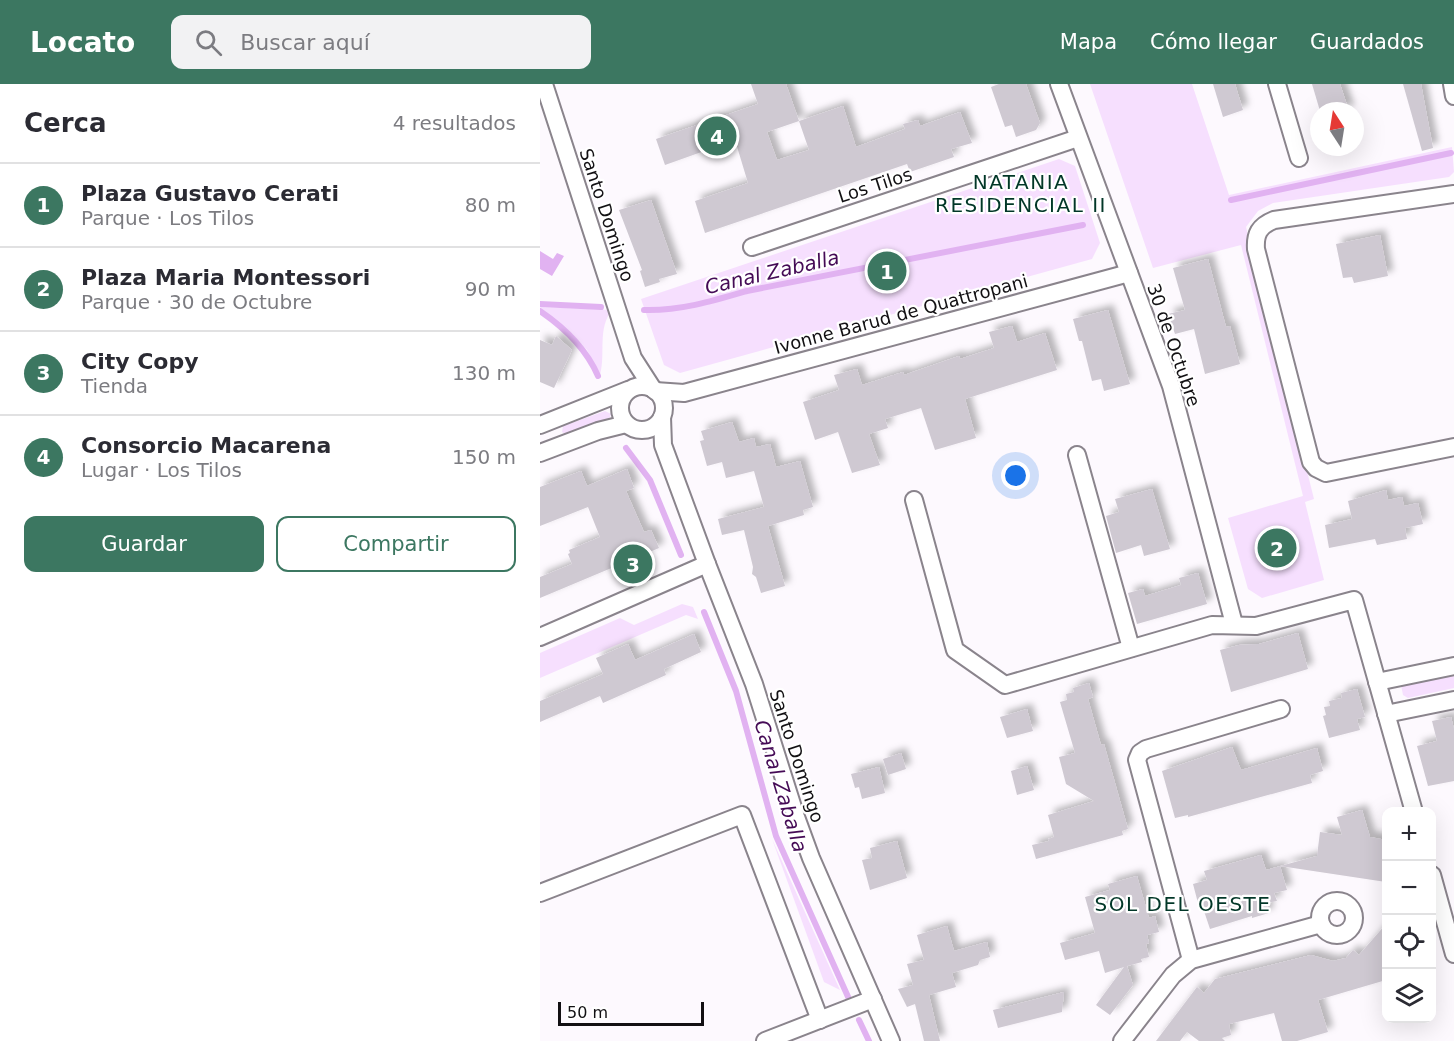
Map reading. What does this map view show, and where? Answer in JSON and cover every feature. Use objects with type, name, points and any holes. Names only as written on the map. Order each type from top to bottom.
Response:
[{"type":"street","name":"Santo Domingo","points":[[544,84],[633,358],[655,390]]},
{"type":"street","name":"30 de Octubre","points":[[1059,84],[1171,386],[1234,624]]},
{"type":"street","points":[[1277,84],[1299,158]]},
{"type":"street","points":[[1452,84],[1454,96]]},
{"type":"street","name":"Los Tilos","points":[[752,247],[1078,138]]},
{"type":"street","points":[[1454,194],[1274,220],[1258,230],[1256,239],[1256,249],[1308,451],[1311,462],[1316,468],[1326,473],[1454,447]]},
{"type":"street","name":"Ivonne Barud de Quattropani","points":[[663,413],[672,401],[684,393],[1129,273]]},
{"type":"street","name":"Santo Domingo","points":[[629,389],[633,358]]},
{"type":"street","points":[[540,425],[629,389],[642,386],[655,390],[663,403],[663,413],[652,427],[598,431],[540,453]]},
{"type":"street","points":[[629,389],[621,400],[620,413],[632,427],[663,445]]},
{"type":"street","name":"Ivonne Barud de Quattropani","points":[[655,390],[684,393]]},
{"type":"street","name":"Santo Domingo","points":[[663,413],[663,445],[754,684],[796,817],[811,858],[891,1041]]},
{"type":"street","points":[[1077,455],[1131,648]]},
{"type":"street","points":[[914,500],[955,650],[1005,685],[1212,625],[1256,626],[1354,600],[1413,807]]},
{"type":"street","points":[[540,637],[707,564]]},
{"type":"street","points":[[1377,682],[1454,666]]},
{"type":"street","points":[[1386,714],[1454,700]]},
{"type":"street","points":[[1191,960],[1137,760],[1140,753],[1146,749],[1281,709]]},
{"type":"street","points":[[540,893],[742,814],[820,1020]]},
{"type":"street","points":[[1436,889],[1450,928],[1454,954]]},
{"type":"street","points":[[1122,1041],[1173,975],[1191,960],[1322,924]]},
{"type":"street","points":[[765,1041],[873,999]]},
{"type":"shaded area","points":[[1090,84],[1192,84],[1229,195],[1452,147],[1454,172],[1449,177],[1273,203],[1258,211],[1246,227],[1314,499],[1305,502],[1324,580],[1262,598],[1248,589],[1228,518],[1303,496],[1241,245],[1153,268]]},
{"type":"shaded area","points":[[1059,159],[1075,166],[1100,243],[1092,259],[680,373],[664,365],[641,299]]},
{"type":"shaded area","points":[[540,251],[553,259],[557,253],[564,256],[552,276],[540,269]]},
{"type":"shaded area","points":[[540,307],[612,310],[607,317],[603,333],[600,375],[587,350]]},
{"type":"shaded area","points":[[605,411],[611,414],[609,419],[567,435],[562,432],[563,426]]},
{"type":"shaded area","points":[[682,604],[693,607],[698,619],[686,615],[540,678],[540,653],[620,618],[634,625]]},
{"type":"shaded area","points":[[1454,671],[1454,688],[1408,698],[1403,695],[1401,685]]},
{"type":"shaded area","points":[[772,839],[840,990],[824,982]]},
{"type":"building","points":[[751,84],[786,84],[799,121],[843,106],[856,147],[905,129],[903,124],[918,120],[920,126],[960,112],[972,143],[951,149],[954,157],[910,172],[907,164],[705,233],[695,201],[748,183],[735,140],[665,165],[656,139],[758,104]],"holes":[[[799,121],[809,150],[777,160],[767,132]]]},
{"type":"building","points":[[999,84],[1026,84],[1040,123],[1036,130],[1016,137],[1012,125],[1005,127],[991,87]]},
{"type":"building","points":[[1213,84],[1235,84],[1243,110],[1223,117]]},
{"type":"building","points":[[1312,84],[1340,84],[1346,102],[1317,102]]},
{"type":"building","points":[[1403,84],[1421,84],[1433,148],[1422,151]]},
{"type":"building","points":[[651,200],[677,274],[659,279],[660,282],[645,287],[640,271],[642,270],[619,210]]},
{"type":"building","points":[[1380,235],[1388,276],[1354,283],[1352,277],[1343,278],[1336,244]]},
{"type":"building","points":[[1208,259],[1226,327],[1230,326],[1240,364],[1205,374],[1194,329],[1175,334],[1168,314],[1185,310],[1173,268]]},
{"type":"building","points":[[1108,310],[1130,384],[1104,391],[1101,379],[1092,381],[1082,341],[1079,341],[1073,319]]},
{"type":"building","points":[[1012,326],[1017,342],[1045,333],[1057,370],[965,399],[976,438],[935,450],[921,408],[885,419],[888,428],[869,434],[880,465],[852,473],[838,432],[815,440],[803,402],[839,390],[834,375],[857,369],[862,385],[903,372],[904,375],[959,356],[960,359],[994,348],[989,332]]},
{"type":"building","points":[[556,336],[572,350],[554,388],[540,382],[540,340],[552,345]]},
{"type":"building","points":[[732,422],[739,442],[754,438],[756,447],[770,444],[776,467],[800,461],[813,507],[803,510],[804,515],[768,526],[785,586],[761,593],[756,577],[752,574],[753,567],[744,530],[722,535],[718,519],[764,507],[754,471],[726,478],[722,462],[707,466],[700,441],[704,440],[701,431]]},
{"type":"building","points":[[627,469],[634,488],[626,491],[644,532],[651,530],[659,548],[540,598],[540,577],[572,564],[568,554],[569,550],[600,537],[588,507],[540,526],[540,487],[581,471],[587,486]]},
{"type":"building","points":[[1152,489],[1170,549],[1144,556],[1141,545],[1116,553],[1106,516],[1119,512],[1115,499]]},
{"type":"building","points":[[1386,490],[1388,500],[1402,497],[1404,506],[1418,503],[1423,524],[1405,528],[1407,539],[1377,545],[1375,539],[1329,548],[1325,525],[1352,519],[1348,501]]},
{"type":"building","points":[[1198,573],[1207,604],[1137,624],[1128,593],[1143,589],[1145,596],[1181,585],[1179,578]]},
{"type":"building","points":[[1298,633],[1308,669],[1231,692],[1220,650],[1239,645],[1259,644]]},
{"type":"building","points":[[694,634],[701,652],[664,669],[666,675],[603,703],[600,696],[540,722],[540,701],[603,674],[596,658],[628,644],[635,660]]},
{"type":"building","points":[[1089,683],[1093,697],[1088,699],[1101,745],[1104,744],[1128,829],[1122,831],[1123,835],[1036,859],[1032,845],[1049,841],[1048,839],[1054,837],[1048,815],[1094,801],[1066,784],[1059,757],[1075,753],[1060,702],[1067,700],[1066,694],[1074,692],[1073,688]]},
{"type":"building","points":[[1357,689],[1365,717],[1357,719],[1360,730],[1329,738],[1323,716],[1326,715],[1324,707],[1330,706],[1329,701],[1342,698],[1341,693]]},
{"type":"building","points":[[1027,709],[1033,731],[1007,738],[1000,717]]},
{"type":"building","points":[[1451,717],[1454,729],[1454,781],[1428,786],[1417,746],[1437,741],[1432,721]]},
{"type":"building","points":[[1232,747],[1241,770],[1317,748],[1323,771],[1310,775],[1312,783],[1188,817],[1188,815],[1175,818],[1162,771]]},
{"type":"building","points":[[901,753],[906,769],[888,775],[883,759]]},
{"type":"building","points":[[1027,766],[1034,790],[1017,795],[1011,771]]},
{"type":"building","points":[[879,767],[885,793],[862,799],[859,787],[855,788],[851,774]]},
{"type":"building","points":[[1362,810],[1370,837],[1382,839],[1382,881],[1280,866],[1317,856],[1320,832],[1342,835],[1337,817]]},
{"type":"building","points":[[897,841],[907,878],[870,890],[862,860],[872,858],[870,848]]},
{"type":"building","points":[[1261,855],[1266,870],[1280,866],[1287,890],[1274,893],[1277,901],[1266,903],[1269,913],[1210,929],[1201,902],[1198,903],[1193,884],[1207,880],[1204,871]]},
{"type":"building","points":[[1137,876],[1149,918],[1155,916],[1159,932],[1147,935],[1149,943],[1146,944],[1149,957],[1141,959],[1142,962],[1127,966],[1133,985],[1110,1015],[1096,1005],[1124,967],[1105,973],[1099,951],[1065,960],[1060,943],[1095,933],[1085,897],[1110,890],[1108,884]]},
{"type":"building","points":[[947,926],[954,951],[987,942],[990,957],[980,960],[978,965],[952,973],[956,987],[929,995],[940,1041],[924,1041],[915,1004],[907,1007],[898,989],[913,985],[907,964],[924,960],[917,935]]},
{"type":"building","points":[[1382,929],[1382,981],[1318,1000],[1328,1032],[1297,1041],[1282,1041],[1274,1013],[1229,1024],[1231,1035],[1222,1038],[1225,1041],[1199,1041],[1187,1032],[1180,1041],[1156,1041],[1197,987],[1204,993],[1215,979],[1311,955],[1333,961],[1346,958],[1353,950],[1359,955]]},
{"type":"building","points":[[1064,992],[1062,1012],[998,1028],[993,1010]]},
{"type":"waterway","name":"Canal Zaballa","points":[[1231,200],[1451,153]]},
{"type":"waterway","name":"Canal Zaballa","points":[[644,310],[696,305],[747,291],[1083,225]]},
{"type":"waterway","name":"Canal Zaballa","points":[[540,304],[601,307]]},
{"type":"waterway","name":"Canal Zaballa","points":[[540,311],[574,339],[598,376]]},
{"type":"waterway","name":"Canal Zaballa","points":[[626,448],[650,480],[681,555]]},
{"type":"waterway","name":"Canal Zaballa","points":[[704,612],[736,691],[776,836],[849,999]]},
{"type":"waterway","name":"Canal Zaballa","points":[[859,1020],[869,1041]]},
{"type":"place","name":"Consorcio Macarena","points":[[717,136]]},
{"type":"place","name":"Plaza Gustavo Cerati","points":[[887,271]]},
{"type":"place","name":"Plaza Maria Montessori","points":[[1277,548]]},
{"type":"place","name":"City Copy","points":[[633,564]]},
{"type":"district","name":"NATANIA RESIDENCIAL II","points":[[1021,194]]},
{"type":"district","name":"SOL DEL OESTE","points":[[1183,904]]}]
